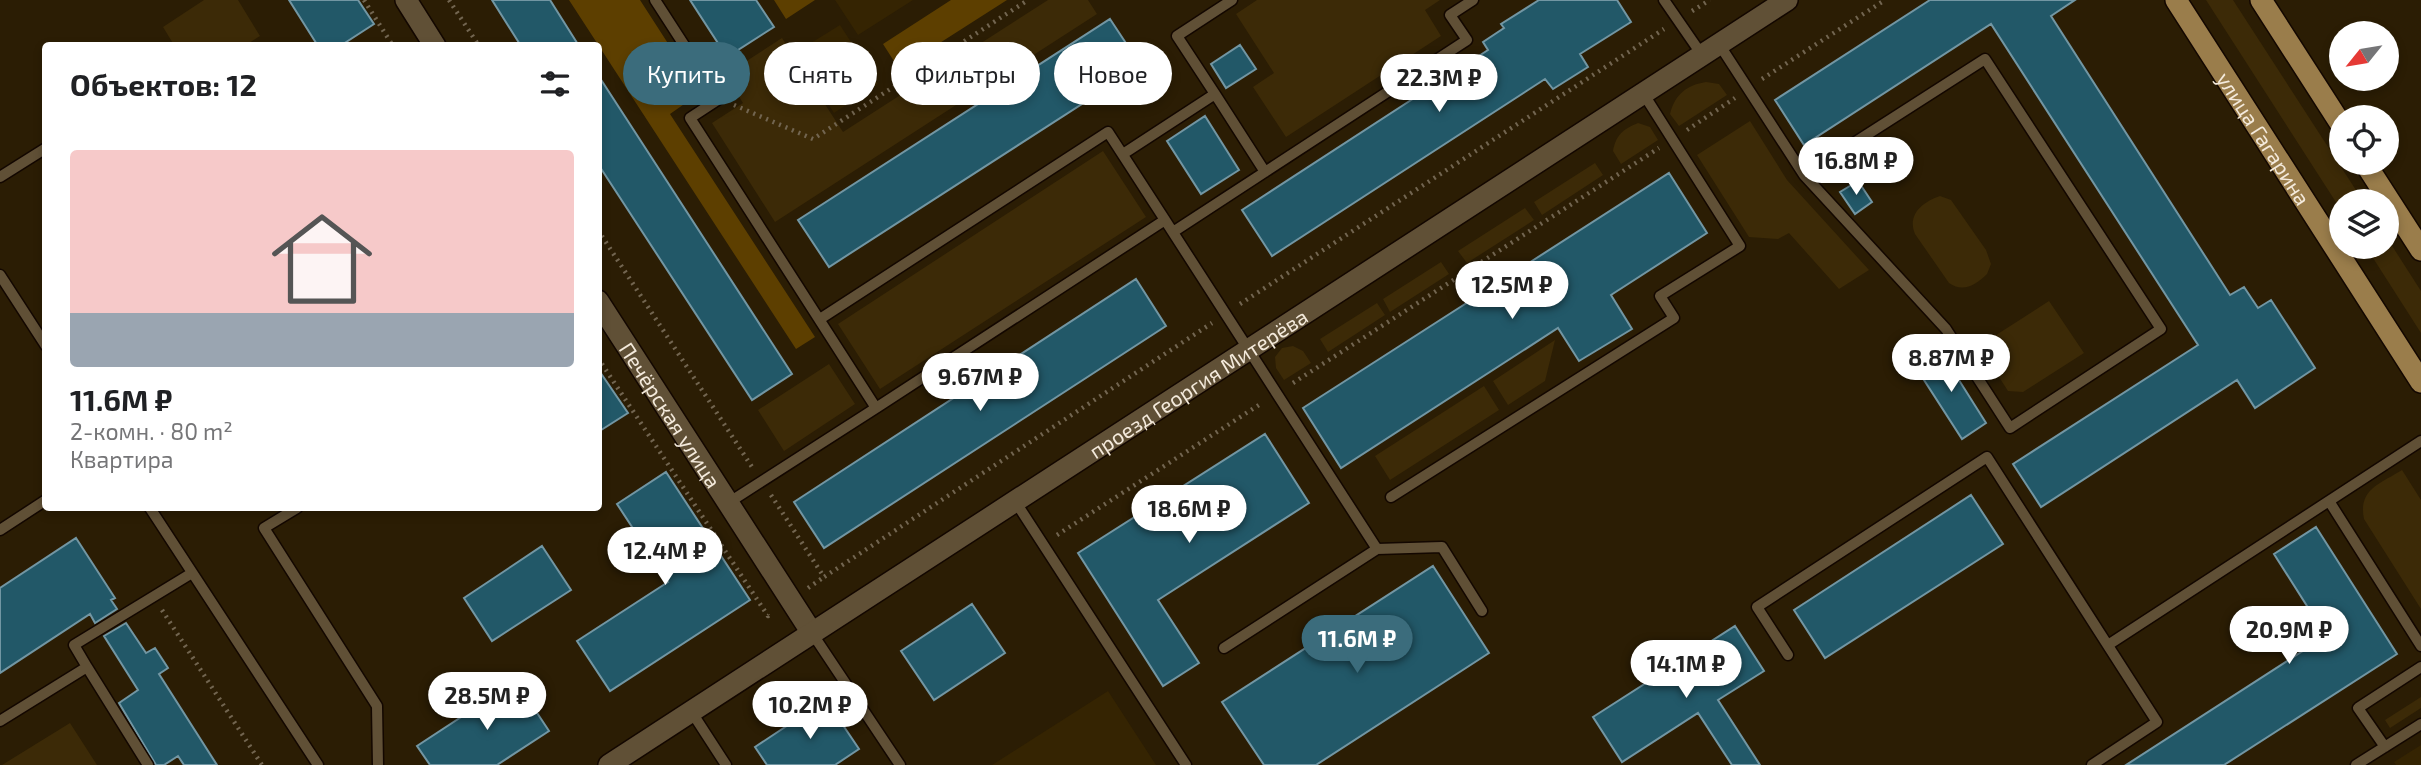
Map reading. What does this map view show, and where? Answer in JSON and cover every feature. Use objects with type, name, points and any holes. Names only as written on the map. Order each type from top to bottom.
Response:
[{"type":"main road","name":"улица Гагарина","points":[[2176,0],[2421,382]]},
{"type":"main road","points":[[2261,0],[2329,106]]},
{"type":"main road","points":[[2373,175],[2421,250]]},
{"type":"street","points":[[406,0],[432,42]]},
{"type":"street","name":"проезд Георгия Митерёва","points":[[609,765],[1787,0]]},
{"type":"street","name":"Печёрская улица","points":[[602,307],[812,633]]},
{"type":"lane","points":[[655,0],[682,42]]},
{"type":"lane","points":[[1232,0],[1177,36],[1265,172]]},
{"type":"lane","points":[[1173,232],[1466,40],[1450,15],[1473,0]]},
{"type":"lane","points":[[1664,0],[1678,21],[1748,88],[1804,175],[1946,329],[2010,428],[2161,329],[1984,59],[1804,175]]},
{"type":"lane","points":[[1391,497],[1674,318],[1660,296],[1740,246],[1643,93]]},
{"type":"lane","points":[[1123,154],[1215,94]]},
{"type":"lane","points":[[710,105],[690,118],[876,408]]},
{"type":"lane","points":[[820,319],[1108,132],[1377,550]]},
{"type":"lane","points":[[0,177],[42,151]]},
{"type":"lane","points":[[728,503],[1165,220]]},
{"type":"lane","points":[[0,275],[42,340]]},
{"type":"lane","points":[[2108,645],[2421,441]]},
{"type":"lane","points":[[1788,655],[1757,607],[1987,457],[2157,722],[2092,765]]},
{"type":"lane","points":[[1015,500],[1186,765]]},
{"type":"lane","points":[[2329,500],[2421,646]]},
{"type":"lane","points":[[0,530],[42,503]]},
{"type":"lane","points":[[152,511],[318,765]]},
{"type":"lane","points":[[291,511],[264,528],[377,706],[378,765]]},
{"type":"lane","points":[[1224,648],[1377,550],[1442,547],[1482,611]]},
{"type":"lane","points":[[148,765],[74,645],[192,573]]},
{"type":"lane","points":[[812,633],[900,765]]},
{"type":"lane","points":[[0,721],[88,667]]},
{"type":"lane","points":[[2385,747],[2358,708],[2421,667]]},
{"type":"lane","points":[[691,711],[726,765]]},
{"type":"lane","points":[[2356,765],[2421,724]]},
{"type":"path","points":[[363,0],[390,42]]},
{"type":"path","points":[[449,0],[476,42]]},
{"type":"path","points":[[733,105],[813,139],[1028,0]]},
{"type":"path","points":[[602,236],[824,577],[1710,0]]},
{"type":"path","points":[[1043,544],[1885,0]]},
{"type":"path","points":[[153,597],[262,765]]},
{"type":"shaded area","points":[[204,0],[238,0],[260,36],[251,42],[172,42],[163,27]]},
{"type":"shaded area","points":[[569,0],[640,0],[667,42],[623,42],[623,83],[602,51],[602,42],[596,42]]},
{"type":"shaded area","points":[[774,0],[815,0],[786,19]]},
{"type":"shaded area","points":[[835,0],[913,0],[858,35]]},
{"type":"shaded area","points":[[951,0],[1007,0],[941,42],[891,42],[891,56],[883,44]]},
{"type":"shaded area","points":[[1048,0],[1088,0],[1097,14],[1040,51],[1040,42],[983,42]]},
{"type":"shaded area","points":[[1257,0],[1440,0],[1425,10],[1441,36],[1286,137],[1253,87],[1274,73],[1236,14]]},
{"type":"shaded area","points":[[2206,0],[2233,0],[2329,148],[2329,175],[2346,175],[2355,189],[2329,189],[2329,191]]},
{"type":"shaded area","points":[[840,25],[851,42],[813,42]]},
{"type":"shaded area","points":[[764,50],[764,105],[825,105],[843,132],[891,101],[891,105],[956,105],[775,222],[712,123],[740,105],[750,105],[750,59]]},
{"type":"shaded area","points":[[1706,82],[1719,84],[1727,95],[1679,126],[1670,114],[1675,101],[1688,88]]},
{"type":"shaded area","points":[[637,105],[683,105],[670,114],[815,337],[796,349]]},
{"type":"shaded area","points":[[829,105],[846,105],[834,113]]},
{"type":"shaded area","points":[[1750,121],[1787,180],[1869,270],[1839,289],[1789,233],[1778,239],[1749,237],[1697,155]]},
{"type":"shaded area","points":[[1638,123],[1650,127],[1658,140],[1621,164],[1613,151],[1616,141],[1624,130]]},
{"type":"shaded area","points":[[1103,151],[1146,217],[880,389],[838,324]]},
{"type":"shaded area","points":[[1595,163],[1603,175],[1542,215],[1534,202]]},
{"type":"shaded area","points":[[1940,196],[1951,200],[1986,250],[1991,264],[1987,274],[1969,286],[1959,287],[1949,283],[1915,234],[1913,221],[1918,210]]},
{"type":"shaded area","points":[[1525,208],[1534,220],[1467,263],[1458,251]]},
{"type":"shaded area","points":[[2399,257],[2421,291],[2421,333],[2374,259],[2399,259]]},
{"type":"shaded area","points":[[1441,262],[1449,274],[1390,312],[1383,299]]},
{"type":"shaded area","points":[[2049,301],[2084,353],[2023,392],[2008,391],[1979,346]]},
{"type":"shaded area","points":[[1377,303],[1385,315],[1328,352],[1320,339]]},
{"type":"shaded area","points":[[1555,340],[1545,381],[1508,405],[1493,381]]},
{"type":"shaded area","points":[[1293,346],[1303,351],[1311,363],[1284,380],[1276,368],[1275,357],[1282,348]]},
{"type":"shaded area","points":[[829,364],[855,404],[784,451],[758,410]]},
{"type":"shaded area","points":[[1484,386],[1499,410],[1390,480],[1375,456]]},
{"type":"shaded area","points":[[2402,470],[2421,500],[2421,609],[2364,519],[2364,501],[2372,488]]},
{"type":"shaded area","points":[[1108,691],[1156,765],[992,765]]},
{"type":"shaded area","points":[[2421,697],[2421,708],[2390,728],[2385,720]]},
{"type":"shaded area","points":[[70,723],[97,765],[2,765]]},
{"type":"shaded area","points":[[2421,745],[2421,765],[2396,765],[2394,762]]},
{"type":"building","points":[[289,0],[358,0],[374,24],[346,42],[315,42]]},
{"type":"building","points":[[492,0],[550,0],[576,42],[518,42]]},
{"type":"building","points":[[690,0],[756,0],[774,27],[750,42],[717,42]]},
{"type":"building","points":[[1539,0],[1617,0],[1631,22],[1580,54],[1588,67],[1553,89],[1545,79],[1272,256],[1242,210],[1488,50],[1483,42],[1504,28],[1501,24]]},
{"type":"building","points":[[1930,0],[2075,0],[2051,16],[2230,295],[2244,287],[2258,308],[2271,300],[2315,368],[2255,408],[2237,380],[2041,507],[2013,464],[2198,345],[1991,24],[1804,145],[1775,100]]},
{"type":"building","points":[[1110,19],[1125,42],[1074,42]]},
{"type":"building","points":[[1240,45],[1256,69],[1226,88],[1211,64]]},
{"type":"building","points":[[1054,55],[1054,105],[1080,105],[829,267],[798,220],[977,105],[1040,105],[1040,64]]},
{"type":"building","points":[[602,81],[792,374],[752,400],[602,170]]},
{"type":"building","points":[[1205,116],[1239,170],[1201,194],[1167,141]]},
{"type":"building","points":[[1669,173],[1707,233],[1611,295],[1632,329],[1579,361],[1558,328],[1341,468],[1303,408]]},
{"type":"building","points":[[1858,181],[1872,202],[1855,214],[1840,192]]},
{"type":"building","points":[[1136,279],[1166,326],[824,548],[794,502]]},
{"type":"building","points":[[1940,350],[1986,423],[1962,439],[1915,366]]},
{"type":"building","points":[[602,375],[628,413],[602,429]]},
{"type":"building","points":[[1265,434],[1309,503],[1158,600],[1199,663],[1163,686],[1078,553]]},
{"type":"building","points":[[666,472],[750,600],[610,691],[577,641],[668,582],[617,504]]},
{"type":"building","points":[[1971,495],[2003,544],[1825,658],[1794,610]]},
{"type":"building","points":[[2316,527],[2397,654],[2224,765],[2126,765],[2326,636],[2274,554]]},
{"type":"building","points":[[76,538],[115,598],[111,600],[117,609],[95,623],[90,614],[0,673],[0,588]]},
{"type":"building","points":[[542,546],[571,590],[492,641],[464,598]]},
{"type":"building","points":[[1433,566],[1489,653],[1316,765],[1264,765],[1222,702]]},
{"type":"building","points":[[972,604],[1005,653],[934,700],[901,651]]},
{"type":"building","points":[[126,623],[146,653],[155,648],[168,668],[159,674],[217,765],[184,765],[178,756],[164,765],[156,765],[119,703],[138,690],[104,636]]},
{"type":"building","points":[[1735,626],[1764,671],[1718,700],[1760,765],[1732,765],[1698,713],[1622,762],[1593,717]]},
{"type":"building","points":[[516,681],[549,731],[497,765],[430,765],[417,746]]},
{"type":"building","points":[[826,700],[859,749],[835,765],[767,765],[755,747]]}]
